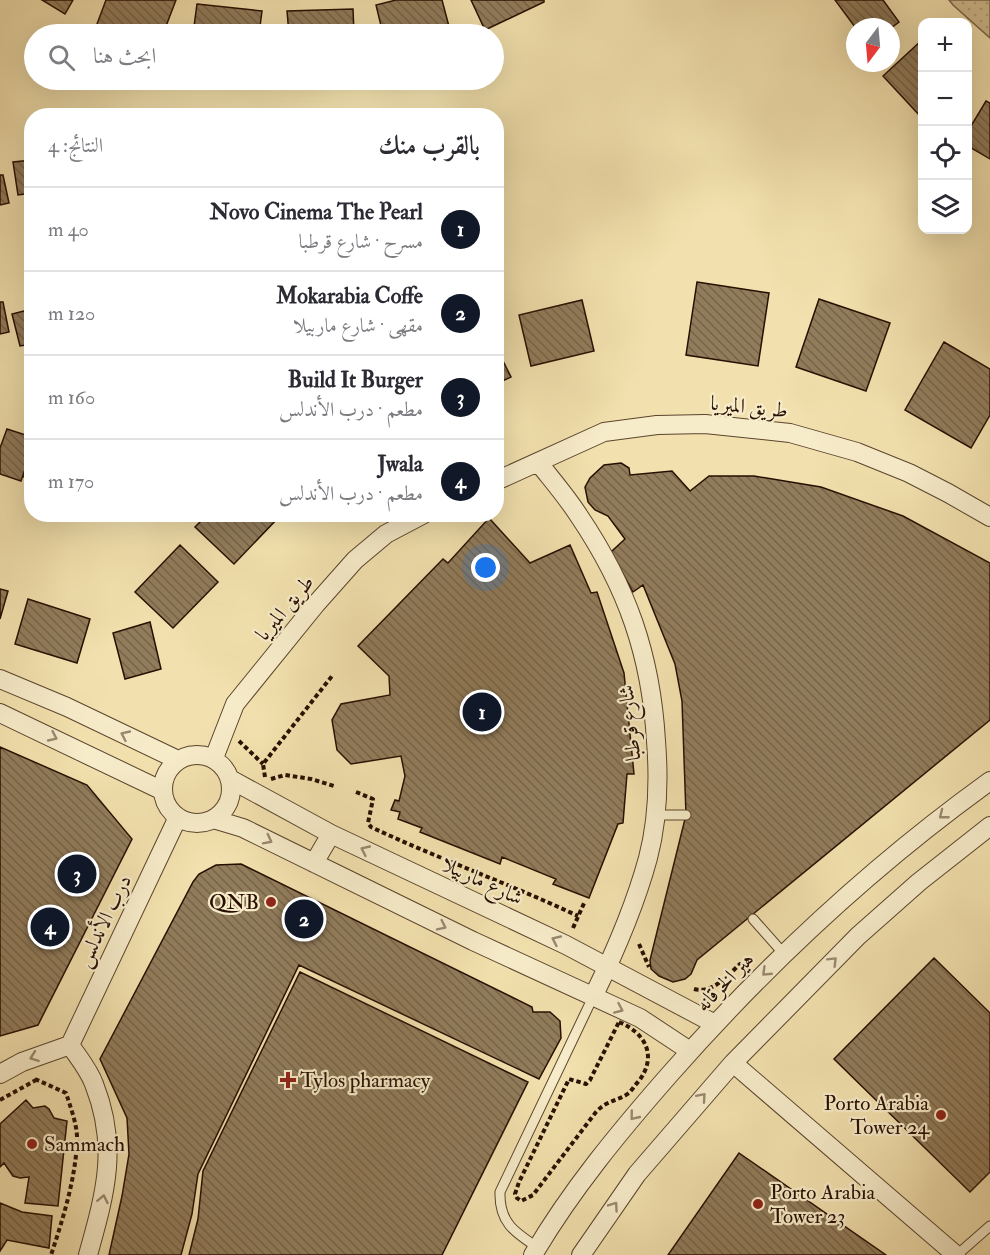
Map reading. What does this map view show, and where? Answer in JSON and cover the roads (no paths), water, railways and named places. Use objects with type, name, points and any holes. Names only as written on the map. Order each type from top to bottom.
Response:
[{"type":"street","name":"طريق الميريا","points":[[504,477],[604,432],[657,425],[705,424],[790,433],[857,452],[909,473],[990,517]]},
{"type":"street","name":"شارع قرطبا","points":[[538,462],[579,515],[620,587],[634,619],[645,657],[655,712],[658,764],[655,815],[648,856],[627,921],[593,997]]},
{"type":"street","name":"طريق الميريا","points":[[214,758],[235,704],[356,560],[386,534],[409,522]]},
{"type":"street","points":[[0,679],[67,707],[178,760]]},
{"type":"street","points":[[0,712],[163,791]]},
{"type":"street","points":[[213,819],[227,806],[232,788],[227,771],[214,758],[195,754],[178,760],[166,773],[163,791],[165,801],[178,817],[192,823],[213,819],[243,828],[640,1018],[690,1051]]},
{"type":"street","name":"شارع ماربيلا","points":[[230,779],[331,834],[566,945],[715,1024]]},
{"type":"street","name":"هير الخرقانه","points":[[535,1251],[593,1166],[643,1105],[715,1024],[829,911],[894,854],[990,781]]},
{"type":"street","name":"درب الأندلس","points":[[70,1045],[178,817]]},
{"type":"street","points":[[581,1255],[637,1174],[733,1063],[858,936],[919,882],[990,826]]},
{"type":"street","points":[[314,863],[331,834]]},
{"type":"street","points":[[0,1074],[22,1062],[70,1045],[94,1082],[109,1150],[103,1203],[88,1255]]},
{"type":"street","points":[[733,1063],[957,1255]]},
{"type":"lane","points":[[655,815],[686,815]]},
{"type":"lane","points":[[753,919],[784,954]]},
{"type":"lane","points":[[535,1251],[514,1232],[500,1206],[500,1192],[593,997]]},
{"type":"lane","points":[[957,1255],[990,1226]]},
{"type":"place","name":"Novo Cinema The Pearl","points":[[482,712]]},
{"type":"place","name":"Build It Burger","points":[[77,874]]},
{"type":"place","name":"QNB","points":[[271,902]]},
{"type":"place","name":"Mokarabia Coffe","points":[[304,919]]},
{"type":"place","name":"Jwala","points":[[50,927]]},
{"type":"place","name":"Tylos pharmacy","points":[[288,1080]]},
{"type":"place","name":"Porto Arabia Tower 24","points":[[941,1115]]},
{"type":"place","name":"Sammach","points":[[32,1144]]},
{"type":"place","name":"Porto Arabia Tower 23","points":[[758,1204]]}]
